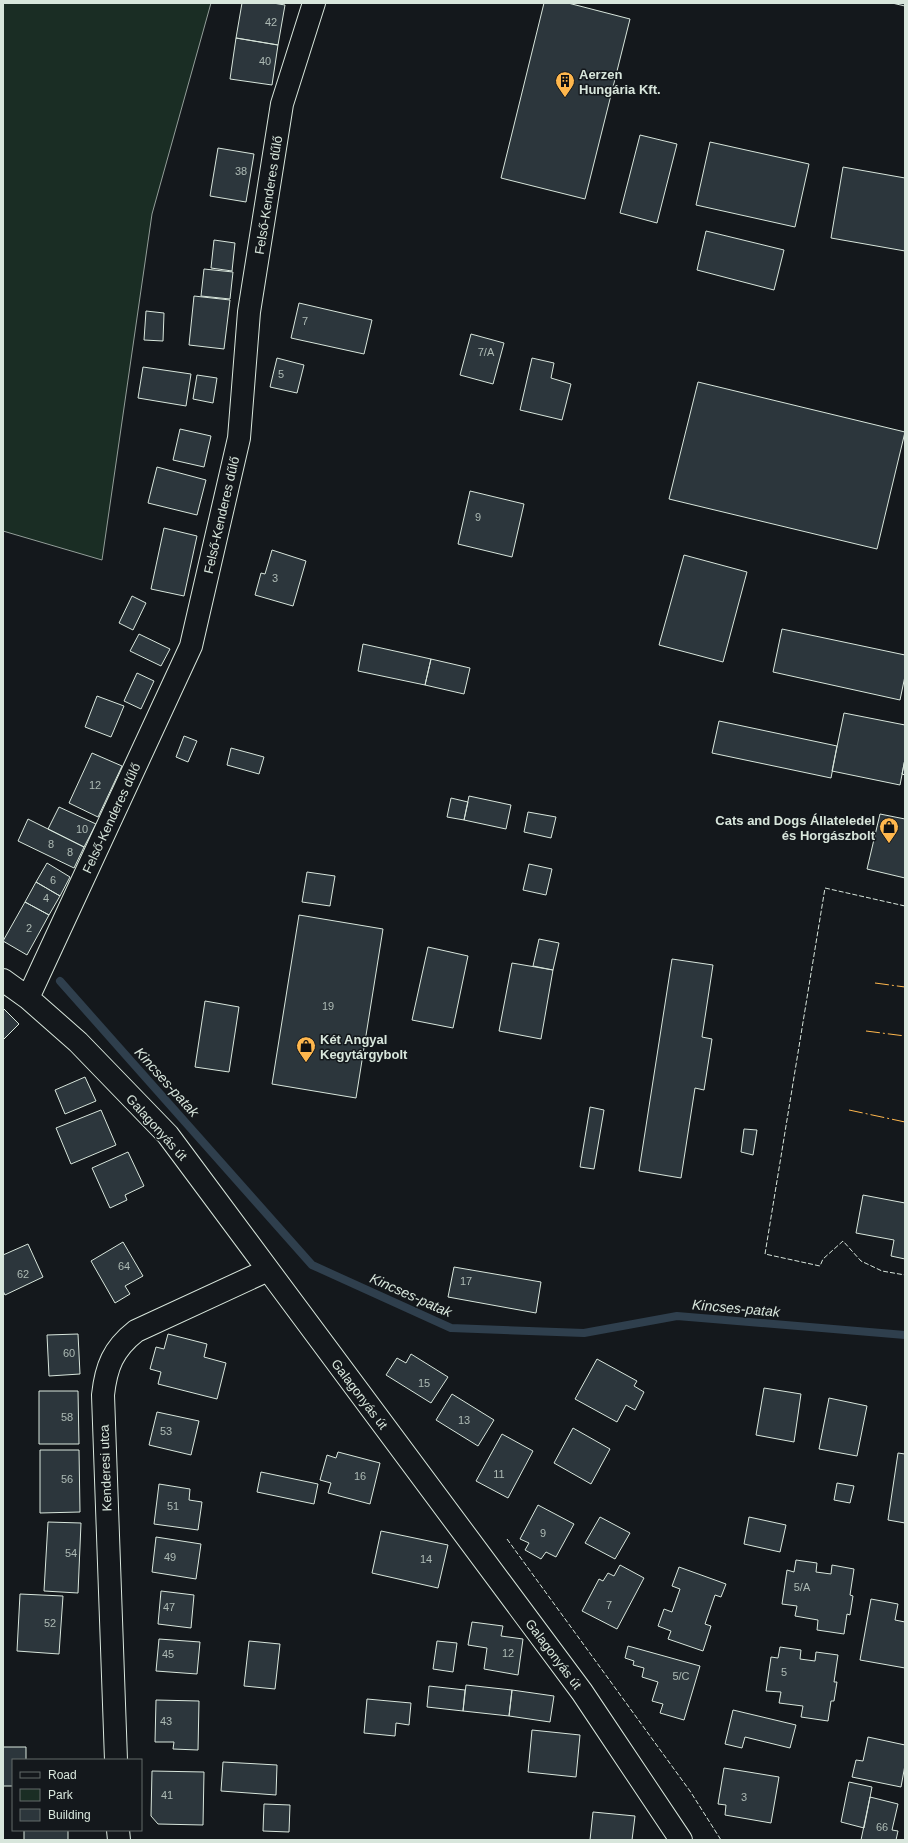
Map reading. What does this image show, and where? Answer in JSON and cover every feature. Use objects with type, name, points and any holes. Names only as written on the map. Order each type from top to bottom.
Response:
[{"type":"street","name":"Felső-Kenderes dűlő","points":[[28,998],[191,646],[239,438],[249,312],[282,104],[314,3]]},
{"type":"street","name":"Galagonyás út","points":[[3,980],[28,998],[78,1042],[168,1135],[582,1692],[681,1840]]},
{"type":"street","name":"Kenderesi utca","points":[[116,1759],[103,1403],[105,1375],[114,1354],[123,1341],[136,1331],[268,1270]]},
{"type":"green space","points":[[3,3],[211,3],[152,214],[102,560],[3,531]]},
{"type":"building","points":[[242,3],[273,3],[285,5],[278,45],[236,38]]},
{"type":"building","name":"Aerzen Hungária Kft.","points":[[544,3],[568,3],[630,19],[585,199],[501,178]]},
{"type":"building","points":[[892,3],[905,3],[905,6]]},
{"type":"building","points":[[236,38],[278,45],[272,85],[230,79]]},
{"type":"building","points":[[640,135],[677,144],[657,223],[620,213]]},
{"type":"building","points":[[710,142],[809,164],[795,227],[696,205]]},
{"type":"building","points":[[218,148],[254,154],[246,202],[210,196]]},
{"type":"building","points":[[843,167],[905,178],[905,251],[831,238]]},
{"type":"building","points":[[706,231],[784,250],[774,290],[697,270]]},
{"type":"building","points":[[214,240],[235,243],[232,271],[211,268]]},
{"type":"building","points":[[204,269],[233,272],[230,299],[201,296]]},
{"type":"building","points":[[194,296],[230,300],[224,349],[189,345]]},
{"type":"building","points":[[299,303],[372,320],[364,354],[291,338]]},
{"type":"building","points":[[146,311],[164,313],[163,341],[144,340]]},
{"type":"building","points":[[471,334],[504,343],[493,384],[460,375]]},
{"type":"building","points":[[277,358],[304,365],[297,393],[270,387]]},
{"type":"building","points":[[532,358],[554,363],[551,378],[571,384],[562,420],[520,410]]},
{"type":"building","points":[[143,367],[191,374],[186,406],[138,398]]},
{"type":"building","points":[[197,375],[217,378],[213,403],[193,399]]},
{"type":"building","points":[[698,382],[905,432],[877,549],[669,499]]},
{"type":"building","points":[[180,429],[211,436],[204,467],[173,460]]},
{"type":"building","points":[[157,467],[206,480],[197,515],[148,503]]},
{"type":"building","points":[[470,491],[524,504],[512,557],[458,544]]},
{"type":"building","points":[[164,528],[197,536],[184,596],[151,589]]},
{"type":"building","points":[[272,550],[306,561],[293,606],[255,595],[261,573],[265,574]]},
{"type":"building","points":[[684,555],[747,572],[723,662],[659,645]]},
{"type":"building","points":[[132,596],[146,603],[133,630],[119,623]]},
{"type":"building","points":[[782,629],[905,655],[905,676],[900,700],[773,672]]},
{"type":"building","points":[[139,634],[170,649],[161,666],[130,651]]},
{"type":"building","points":[[363,644],[431,659],[425,685],[358,671]]},
{"type":"building","points":[[431,659],[470,668],[464,694],[425,685]]},
{"type":"building","points":[[137,673],[154,681],[141,709],[124,701]]},
{"type":"building","points":[[97,696],[124,706],[111,737],[85,727]]},
{"type":"building","points":[[844,713],[905,725],[905,759],[900,785],[832,771]]},
{"type":"building","points":[[719,721],[837,746],[831,778],[712,753]]},
{"type":"building","points":[[184,736],[197,741],[188,762],[176,757]]},
{"type":"building","points":[[231,748],[264,757],[259,774],[227,765]]},
{"type":"building","points":[[92,753],[122,766],[98,817],[69,803]]},
{"type":"building","points":[[905,759],[905,775],[902,774]]},
{"type":"building","points":[[469,796],[511,805],[506,829],[464,820]]},
{"type":"building","points":[[451,798],[468,802],[464,820],[447,817]]},
{"type":"building","points":[[59,807],[96,824],[84,847],[48,829]]},
{"type":"building","points":[[528,812],[556,817],[551,838],[524,832]]},
{"type":"building","name":"Cats and Dogs Állateledel és Horgászbolt","points":[[880,814],[905,819],[905,878],[867,869]]},
{"type":"building","points":[[28,819],[84,847],[74,868],[18,841]]},
{"type":"building","points":[[47,863],[70,877],[60,896],[36,882]]},
{"type":"building","points":[[529,864],[552,869],[546,895],[523,890]]},
{"type":"building","points":[[307,872],[335,876],[330,906],[302,902]]},
{"type":"building","points":[[36,882],[60,896],[49,915],[25,902]]},
{"type":"building","points":[[25,902],[49,915],[27,955],[3,941]]},
{"type":"building","points":[[299,915],[383,929],[356,1098],[272,1084]]},
{"type":"building","points":[[539,939],[559,943],[553,970],[533,966]]},
{"type":"building","points":[[428,947],[468,956],[453,1028],[412,1020]]},
{"type":"building","points":[[672,959],[713,965],[702,1037],[712,1039],[704,1090],[695,1088],[681,1178],[639,1171]]},
{"type":"building","points":[[512,963],[553,970],[541,1039],[499,1031]]},
{"type":"building","points":[[205,1001],[239,1007],[229,1072],[195,1067]]},
{"type":"building","points":[[3,1008],[19,1024],[3,1040]]},
{"type":"building","points":[[85,1077],[96,1101],[65,1114],[55,1090]]},
{"type":"building","points":[[590,1107],[604,1110],[594,1169],[580,1167]]},
{"type":"building","points":[[101,1110],[116,1145],[71,1164],[56,1128]]},
{"type":"building","points":[[744,1129],[757,1130],[753,1155],[741,1152]]},
{"type":"building","points":[[128,1152],[144,1186],[125,1195],[127,1200],[110,1208],[92,1168]]},
{"type":"building","points":[[863,1195],[905,1203],[905,1259],[891,1256],[894,1240],[856,1233]]},
{"type":"building","points":[[123,1242],[143,1276],[125,1286],[130,1294],[115,1303],[91,1261]]},
{"type":"building","points":[[28,1244],[43,1277],[5,1295],[3,1291],[3,1255]]},
{"type":"building","points":[[454,1267],[541,1282],[536,1313],[448,1297]]},
{"type":"building","points":[[78,1334],[80,1374],[49,1376],[47,1335]]},
{"type":"building","points":[[168,1334],[207,1344],[204,1357],[226,1363],[217,1399],[158,1384],[161,1372],[150,1369],[156,1347],[164,1349]]},
{"type":"building","points":[[411,1354],[448,1377],[431,1403],[386,1375],[397,1358],[406,1363]]},
{"type":"building","points":[[597,1359],[637,1381],[634,1386],[644,1392],[635,1410],[626,1405],[617,1422],[575,1399]]},
{"type":"building","points":[[764,1388],[801,1394],[794,1442],[756,1435]]},
{"type":"building","points":[[39,1391],[78,1391],[79,1444],[39,1444]]},
{"type":"building","points":[[452,1394],[494,1420],[478,1446],[436,1420]]},
{"type":"building","points":[[829,1398],[867,1406],[857,1456],[819,1449]]},
{"type":"building","points":[[157,1412],[199,1421],[191,1455],[149,1445]]},
{"type":"building","points":[[573,1428],[610,1449],[591,1484],[554,1463]]},
{"type":"building","points":[[502,1434],[533,1451],[508,1498],[476,1481]]},
{"type":"building","points":[[40,1450],[79,1450],[80,1512],[40,1513]]},
{"type":"building","points":[[338,1452],[380,1463],[370,1504],[328,1493],[331,1483],[320,1480],[327,1455],[336,1458]]},
{"type":"building","points":[[898,1453],[905,1454],[905,1523],[888,1520]]},
{"type":"building","points":[[261,1472],[318,1484],[314,1504],[257,1492]]},
{"type":"building","points":[[837,1483],[854,1486],[850,1503],[834,1500]]},
{"type":"building","points":[[159,1484],[190,1489],[189,1500],[202,1502],[198,1530],[154,1524]]},
{"type":"building","points":[[538,1505],[574,1524],[556,1557],[546,1552],[541,1559],[525,1550],[529,1543],[520,1539]]},
{"type":"building","points":[[600,1517],[630,1533],[615,1559],[585,1543]]},
{"type":"building","points":[[749,1517],[786,1525],[780,1552],[744,1544]]},
{"type":"building","points":[[48,1522],[81,1523],[78,1593],[44,1591]]},
{"type":"building","points":[[381,1531],[448,1545],[438,1588],[372,1573]]},
{"type":"building","points":[[156,1537],[201,1544],[196,1579],[152,1572]]},
{"type":"building","points":[[796,1560],[817,1563],[816,1572],[831,1574],[832,1565],[854,1569],[850,1595],[853,1596],[850,1615],[847,1614],[844,1634],[817,1630],[818,1620],[795,1616],[797,1606],[782,1604],[787,1570],[794,1572]]},
{"type":"building","points":[[620,1565],[644,1578],[617,1629],[582,1611],[599,1579],[603,1581],[608,1573],[614,1576]]},
{"type":"building","points":[[679,1567],[726,1584],[721,1597],[715,1595],[705,1624],[711,1626],[703,1651],[668,1639],[671,1631],[658,1626],[664,1609],[672,1612],[680,1589],[672,1586]]},
{"type":"building","points":[[161,1591],[194,1595],[191,1628],[158,1624]]},
{"type":"building","points":[[20,1594],[63,1596],[59,1654],[17,1651]]},
{"type":"building","points":[[871,1599],[898,1604],[895,1620],[905,1622],[905,1668],[860,1660]]},
{"type":"building","points":[[472,1622],[503,1626],[501,1636],[523,1639],[518,1675],[484,1669],[487,1648],[468,1645]]},
{"type":"building","points":[[159,1639],[200,1642],[197,1674],[156,1671]]},
{"type":"building","points":[[249,1641],[280,1644],[275,1689],[244,1686]]},
{"type":"building","points":[[437,1641],[457,1643],[453,1672],[433,1669]]},
{"type":"building","points":[[628,1646],[700,1666],[684,1720],[660,1713],[663,1704],[652,1701],[658,1682],[642,1677],[644,1668],[633,1665],[634,1661],[625,1658]]},
{"type":"building","points":[[780,1647],[801,1650],[800,1659],[815,1661],[816,1652],[838,1655],[834,1682],[837,1682],[834,1701],[831,1701],[828,1721],[801,1717],[803,1706],[779,1703],[781,1692],[766,1691],[771,1657],[778,1658]]},
{"type":"building","points":[[466,1685],[512,1690],[509,1716],[463,1711]]},
{"type":"building","points":[[429,1686],[465,1690],[463,1711],[427,1707]]},
{"type":"building","points":[[512,1690],[554,1696],[550,1722],[509,1716]]},
{"type":"building","points":[[367,1699],[411,1703],[409,1725],[396,1723],[395,1736],[364,1733]]},
{"type":"building","points":[[156,1700],[199,1701],[198,1750],[173,1749],[174,1742],[155,1742]]},
{"type":"building","points":[[733,1710],[796,1725],[790,1748],[745,1737],[742,1748],[725,1744]]},
{"type":"building","points":[[532,1730],[580,1735],[576,1777],[528,1772]]},
{"type":"building","points":[[868,1737],[905,1745],[905,1765],[901,1787],[852,1777],[856,1760],[863,1761]]},
{"type":"building","points":[[3,1747],[26,1747],[26,1759],[12,1759],[12,1786],[3,1786]]},
{"type":"building","points":[[223,1762],[277,1765],[276,1795],[221,1791]]},
{"type":"building","points":[[724,1768],[779,1777],[771,1823],[725,1815],[726,1805],[718,1804]]},
{"type":"building","points":[[152,1771],[204,1772],[203,1825],[158,1824],[151,1816]]},
{"type":"building","points":[[849,1782],[872,1787],[864,1828],[841,1822]]},
{"type":"building","points":[[870,1797],[898,1804],[892,1830],[898,1831],[896,1840],[861,1840]]},
{"type":"building","points":[[264,1804],[290,1805],[289,1832],[263,1831]]},
{"type":"building","points":[[593,1812],[635,1816],[632,1840],[590,1840]]},
{"type":"building","points":[[24,1831],[68,1831],[68,1840],[24,1840]]},
{"type":"waterway","name":"Kincses-patak","points":[[60,981],[312,1265],[451,1328],[584,1333],[677,1316],[905,1335]]},
{"type":"fence","points":[[905,906],[825,888],[765,1254],[820,1266],[823,1259],[843,1241],[861,1261],[882,1271],[905,1275]]},
{"type":"fence","points":[[507,1539],[690,1791],[721,1840]]},
{"type":"power","points":[[875,983],[905,987]]},
{"type":"power","points":[[866,1031],[905,1036]]},
{"type":"power","points":[[849,1110],[905,1122]]},
{"type":"place","name":"Aerzen Hungária Kft.","points":[[565,98]]},
{"type":"place","name":"Cats and Dogs Állateledel és Horgászbolt","points":[[889,844]]},
{"type":"place","name":"Két Angyal Kegytárgybolt","points":[[306,1063]]}]
